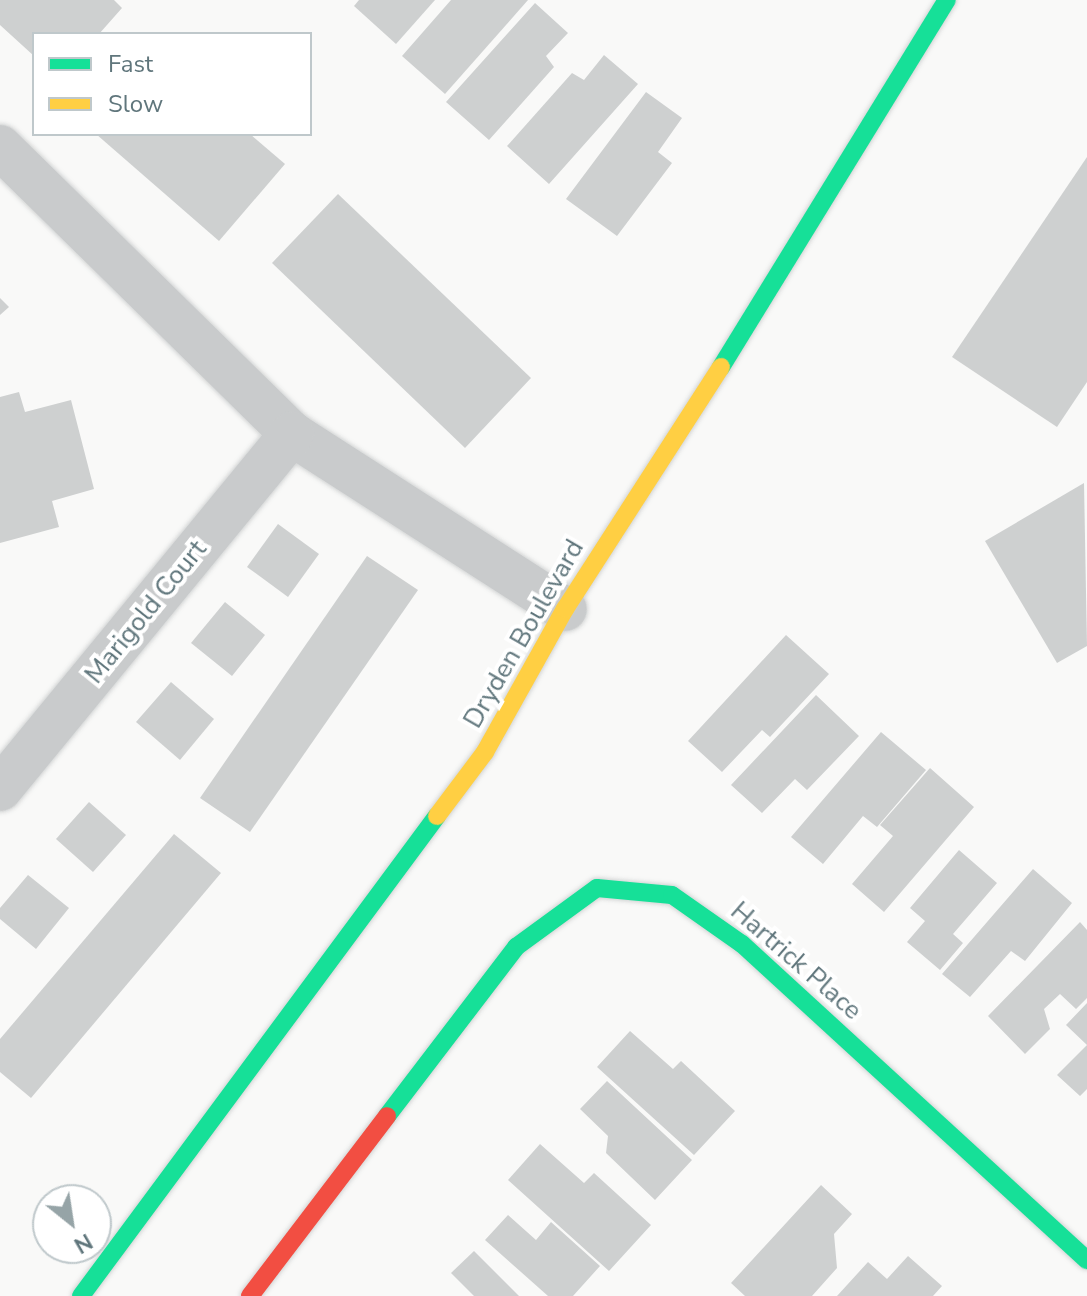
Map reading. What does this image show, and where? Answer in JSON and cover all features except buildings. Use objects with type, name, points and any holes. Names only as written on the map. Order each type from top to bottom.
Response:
[{"type":"street","name":"Dryden Boulevard","points":[[112,1249],[245,1080],[485,752],[565,609],[838,184],[947,0]]},
{"type":"street","points":[[0,147],[292,434],[565,609]]},
{"type":"street","name":"Marigold Court","points":[[0,789],[292,434]]},
{"type":"street","name":"Hartrick Place","points":[[250,1296],[516,947],[597,888],[672,895],[742,944],[1087,1260]]},
{"type":"street","name":"Dryden Boulevard","points":[[59,1288],[100,1264]]},
{"type":"street","name":"Dryden Boulevard","points":[[81,1296],[100,1264]]},
{"type":"traffic: fast","points":[[721,367],[947,0]]},
{"type":"traffic: fast","points":[[81,1296],[437,816]]},
{"type":"traffic: fast","points":[[387,1116],[516,947],[597,888],[672,895],[742,944],[1087,1260]]},
{"type":"traffic: slow","points":[[437,816],[485,752],[565,609],[721,367]]},
{"type":"traffic: jam","points":[[250,1296],[387,1116]]}]
